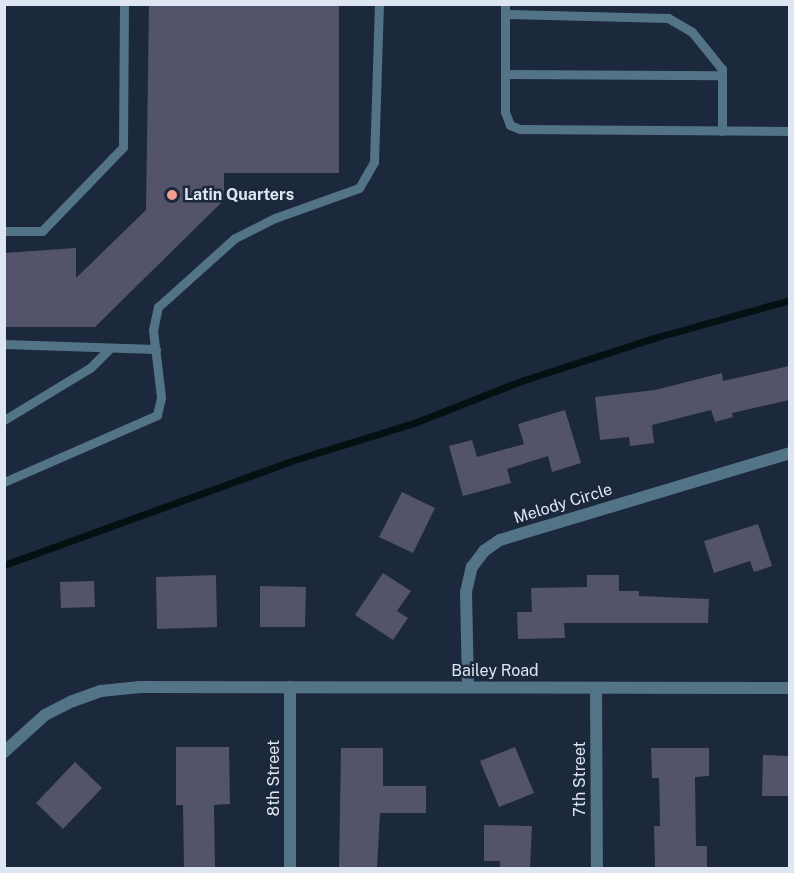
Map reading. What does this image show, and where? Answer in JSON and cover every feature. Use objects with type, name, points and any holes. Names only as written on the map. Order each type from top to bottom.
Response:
[{"type":"street","name":"Melody Circle","points":[[468,687],[466,592],[472,567],[484,551],[500,540],[789,453]]},
{"type":"street","name":"Bailey Road","points":[[4,752],[45,715],[101,691],[201,687],[789,688]]},
{"type":"street","name":"8th Street","points":[[290,868],[291,687]]},
{"type":"street","name":"7th Street","points":[[596,688],[597,868]]},
{"type":"lane","points":[[4,231],[42,231],[123,147],[124,4]]},
{"type":"lane","points":[[4,482],[157,415],[161,397],[154,318],[158,306],[234,238],[275,218],[358,188],[374,162],[379,4]]},
{"type":"lane","points":[[722,131],[722,75],[715,58],[692,32],[668,18],[505,9],[505,112],[510,125],[520,129],[722,131],[789,131]]},
{"type":"lane","points":[[505,74],[722,75]]},
{"type":"lane","points":[[4,344],[156,349]]},
{"type":"lane","points":[[4,420],[90,368],[110,348]]},
{"type":"building","points":[[149,4],[339,4],[339,173],[224,173],[224,200],[95,327],[4,327],[4,253],[76,248],[76,278],[146,210]]},
{"type":"building","points":[[789,366],[789,400],[732,413],[733,417],[715,422],[711,410],[652,425],[654,443],[630,446],[629,437],[600,440],[595,397],[655,390],[722,373],[723,381]]},
{"type":"building","points":[[565,410],[581,463],[552,472],[548,456],[507,469],[511,483],[463,496],[449,446],[472,440],[477,457],[524,444],[518,424]]},
{"type":"building","points":[[402,492],[435,508],[413,553],[379,537]]},
{"type":"building","points":[[758,524],[772,566],[754,572],[750,561],[714,573],[704,541]]},
{"type":"building","points":[[383,573],[411,591],[397,611],[408,618],[393,640],[355,615]]},
{"type":"building","points":[[216,575],[217,627],[157,629],[156,577]]},
{"type":"building","points":[[587,575],[619,575],[619,591],[639,591],[639,596],[709,599],[708,623],[564,623],[565,638],[518,639],[517,612],[532,612],[531,588],[587,587]]},
{"type":"building","points":[[94,581],[95,607],[61,608],[60,582]]},
{"type":"building","points":[[260,586],[306,587],[305,627],[260,627]]},
{"type":"building","points":[[176,747],[229,747],[230,804],[214,805],[215,868],[184,868],[183,805],[176,805]]},
{"type":"building","points":[[515,747],[534,793],[499,807],[480,761]]},
{"type":"building","points":[[341,748],[383,748],[383,786],[426,786],[426,813],[380,813],[377,868],[339,868]]},
{"type":"building","points":[[651,748],[709,748],[709,776],[695,777],[696,846],[707,846],[707,868],[655,868],[654,826],[660,826],[659,778],[652,778]]},
{"type":"building","points":[[763,755],[789,756],[789,796],[762,796]]},
{"type":"building","points":[[75,762],[102,788],[63,829],[36,803]]},
{"type":"building","points":[[484,825],[532,826],[530,868],[500,868],[500,861],[484,861]]},
{"type":"waterway","points":[[4,565],[288,462],[414,423],[524,380],[654,338],[790,300]]},
{"type":"place","name":"Latin Quarters","points":[[172,195]]}]
